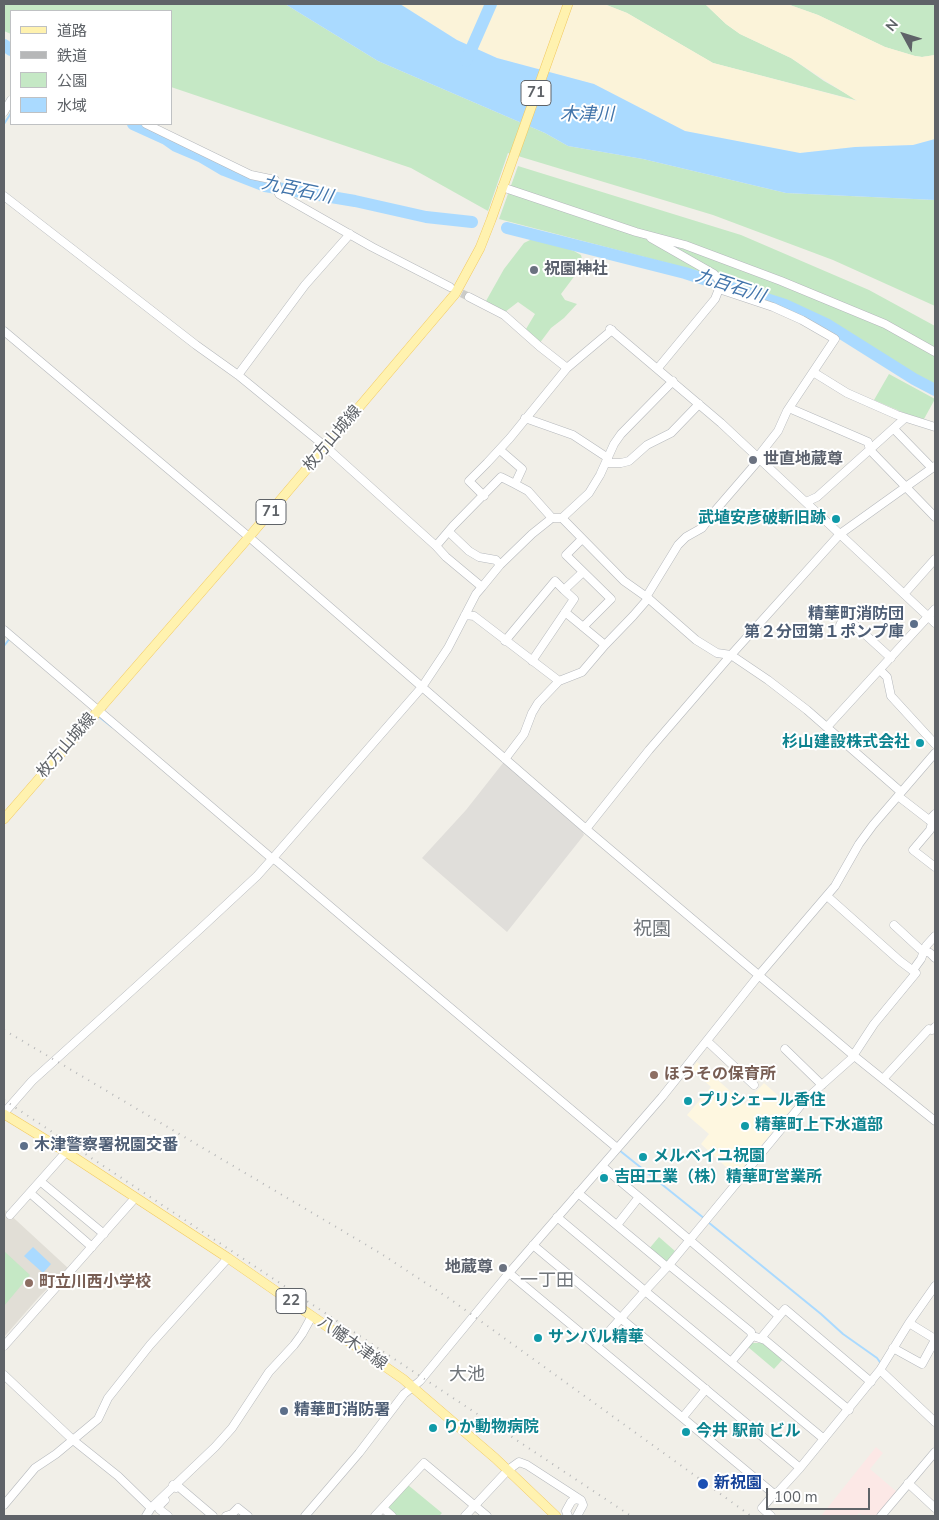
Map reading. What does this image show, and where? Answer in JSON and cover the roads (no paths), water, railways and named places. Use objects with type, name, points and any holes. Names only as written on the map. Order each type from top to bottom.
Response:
[{"type":"main road","name":"枚方山城線","points":[[4,818],[250,538],[455,294],[480,248],[568,4]]},
{"type":"main road","name":"八幡木津線","points":[[4,1114],[66,1152],[228,1258],[375,1358],[412,1386],[508,1470],[556,1516]]},
{"type":"street","points":[[148,125],[251,176],[275,180],[278,194],[450,287]]},
{"type":"street","points":[[503,185],[648,235],[685,245],[781,281],[885,324],[935,352]]},
{"type":"street","points":[[4,196],[238,375],[326,447],[446,557],[482,587]]},
{"type":"street","points":[[238,375],[305,285],[350,234]]},
{"type":"street","points":[[648,235],[714,274],[719,280],[719,289],[715,299],[658,368]]},
{"type":"street","points":[[505,759],[524,734],[538,703],[559,682],[582,672],[633,616],[648,598],[648,594],[678,545],[686,537],[702,528],[759,458],[778,432],[789,408],[836,339],[809,323],[780,310],[719,289]]},
{"type":"street","points":[[469,297],[504,315],[567,368]]},
{"type":"street","points":[[484,496],[469,480],[500,450],[567,368],[612,329],[700,404],[935,623]]},
{"type":"street","points":[[4,330],[250,538],[586,829],[935,1121]]},
{"type":"street","points":[[813,372],[846,393],[905,418],[935,427]]},
{"type":"street","points":[[4,1114],[32,1081],[200,929],[273,858],[422,687],[448,648],[482,587],[500,565],[532,534],[552,518],[562,518],[588,493],[621,434],[672,381]]},
{"type":"street","points":[[525,418],[573,436],[607,461],[621,463],[629,461],[647,446],[671,433],[700,404]]},
{"type":"street","points":[[789,408],[868,442],[870,450],[935,517]]},
{"type":"street","points":[[806,502],[817,496],[905,418]]},
{"type":"street","points":[[586,829],[649,750],[731,655],[840,534],[934,467],[894,429]]},
{"type":"street","points":[[500,450],[522,469],[515,484]]},
{"type":"street","points":[[436,546],[502,477],[528,490],[552,518]]},
{"type":"street","points":[[562,518],[624,581],[648,598],[696,640],[717,653],[731,655],[768,680],[827,727],[929,820],[932,823],[930,830],[913,850],[935,867]]},
{"type":"street","points":[[448,532],[469,551],[479,557],[496,560],[500,565]]},
{"type":"street","points":[[582,539],[566,555],[611,599],[583,627]]},
{"type":"street","points":[[904,594],[935,559]]},
{"type":"street","points":[[564,590],[583,572]]},
{"type":"street","points":[[505,641],[555,582],[574,599],[532,661]]},
{"type":"street","points":[[827,727],[935,609]]},
{"type":"street","points":[[565,612],[605,645]]},
{"type":"street","points":[[466,615],[474,616],[559,682]]},
{"type":"street","points":[[837,632],[841,623],[847,618],[891,658]]},
{"type":"street","points":[[4,630],[617,1148]]},
{"type":"street","points":[[880,670],[887,677],[891,696],[935,744]]},
{"type":"street","points":[[305,1516],[359,1453],[412,1386],[420,1381],[509,1273],[662,1098],[759,975],[835,886],[859,844],[935,753]]},
{"type":"street","points":[[929,820],[935,814]]},
{"type":"street","points":[[597,1345],[668,1266],[806,1099],[851,1059],[874,1024],[916,973],[827,896]]},
{"type":"street","points":[[894,925],[923,951],[930,953],[935,958]]},
{"type":"street","points":[[913,970],[921,959],[923,951],[935,936]]},
{"type":"street","points":[[883,1079],[929,1029],[934,1030]]},
{"type":"street","points":[[707,1041],[754,1085]]},
{"type":"street","points":[[785,1048],[822,1085]]},
{"type":"street","points":[[10,1215],[66,1152]]},
{"type":"street","points":[[602,1166],[779,1316]]},
{"type":"street","points":[[40,1181],[104,1234]]},
{"type":"street","points":[[30,1193],[92,1247]]},
{"type":"street","points":[[578,1193],[751,1332],[752,1337]]},
{"type":"street","points":[[617,1225],[639,1197]]},
{"type":"street","points":[[4,1346],[135,1198]]},
{"type":"street","points":[[557,1217],[824,1439]]},
{"type":"street","points":[[533,1245],[800,1468]]},
{"type":"street","points":[[4,1505],[35,1468],[56,1454],[98,1419],[108,1398],[150,1345],[228,1258]]},
{"type":"street","points":[[509,1273],[683,1417],[773,1495]]},
{"type":"street","points":[[771,1516],[762,1508],[800,1468],[849,1410],[880,1370],[909,1323],[934,1290]]},
{"type":"street","points":[[761,1338],[785,1309],[871,1382]]},
{"type":"street","points":[[168,1516],[158,1509],[159,1506],[232,1428],[269,1372],[294,1345],[312,1316]]},
{"type":"street","points":[[893,1348],[922,1364],[935,1340],[909,1323]]},
{"type":"street","points":[[731,1362],[752,1337]]},
{"type":"street","points":[[752,1337],[761,1338],[849,1410]]},
{"type":"street","points":[[880,1370],[935,1422]]},
{"type":"street","points":[[4,1375],[73,1440],[118,1476],[150,1508]]},
{"type":"street","points":[[683,1417],[706,1390]]},
{"type":"street","points":[[882,1516],[908,1483],[934,1456]]},
{"type":"street","points":[[465,1516],[508,1470],[516,1463],[522,1462],[580,1500],[583,1505],[577,1516]]},
{"type":"street","points":[[375,1516],[424,1463],[487,1516]]},
{"type":"street","points":[[908,1483],[935,1508]]},
{"type":"street","points":[[146,1516],[150,1508],[175,1487]]},
{"type":"street","points":[[175,1487],[179,1487],[213,1516]]},
{"type":"street","points":[[569,1494],[571,1502]]},
{"type":"street","points":[[568,1516],[566,1511],[571,1502],[580,1500]]},
{"type":"street","points":[[226,1516],[232,1514],[238,1508],[248,1516]]},
{"type":"street","points":[[383,1508],[392,1516]]},
{"type":"water","name":"木津川","points":[[285,4],[400,4],[457,40],[497,58],[594,84],[685,131],[800,153],[855,147],[913,145],[935,139],[935,200],[786,193],[643,159],[568,146],[545,133],[378,61]]},
{"type":"water","points":[[33,1247],[51,1264],[43,1273],[24,1256]]},
{"type":"waterway","points":[[466,61],[491,4]]},
{"type":"waterway","name":"九百石川","points":[[4,45],[10,49]]},
{"type":"waterway","points":[[4,124],[10,115]]},
{"type":"waterway","name":"九百石川","points":[[135,125],[202,157],[224,170],[265,186],[355,201],[426,217],[472,222]]},
{"type":"waterway","name":"九百石川","points":[[507,228],[685,273],[785,305],[828,325],[914,379],[935,390]]},
{"type":"waterway","points":[[4,646],[10,638]]},
{"type":"waterway","points":[[98,716],[112,727]]},
{"type":"waterway","points":[[619,1150],[705,1219]]},
{"type":"waterway","points":[[708,1222],[843,1334],[877,1358],[882,1365]]},
{"type":"tunnel","points":[[451,288],[469,297]]},
{"type":"railway","points":[[4,1030],[380,1253],[450,1299],[751,1516]]},
{"type":"railway","points":[[4,1100],[631,1516]]},
{"type":"place","name":"祝園神社","points":[[534,270]]},
{"type":"place","name":"世直地蔵尊","points":[[753,460]]},
{"type":"place","name":"武埴安彦破斬旧跡","points":[[836,519]]},
{"type":"place","name":"精華町消防団 第２分団第１ポンプ庫","points":[[914,624]]},
{"type":"place","name":"杉山建設株式会社","points":[[920,743]]},
{"type":"place","name":"ほうその保育所","points":[[654,1075]]},
{"type":"place","name":"プリシェール香住","points":[[688,1101]]},
{"type":"place","name":"精華町上下水道部","points":[[745,1126]]},
{"type":"place","name":"木津警察署祝園交番","points":[[24,1146]]},
{"type":"place","name":"メルベイユ祝園","points":[[643,1157]]},
{"type":"place","name":"吉田工業（株）精華町営業所","points":[[604,1178]]},
{"type":"place","name":"地蔵尊","points":[[503,1268]]},
{"type":"place","name":"町立川西小学校","points":[[29,1283]]},
{"type":"place","name":"サンパル精華","points":[[538,1338]]},
{"type":"place","name":"精華町消防署","points":[[284,1411]]},
{"type":"place","name":"りか動物病院","points":[[433,1428]]},
{"type":"place","name":"今井 駅前 ビル","points":[[686,1432]]},
{"type":"place","name":"新祝園","points":[[703,1484]]},
{"type":"district","name":"祝園","points":[[652,930]]},
{"type":"district","name":"一丁田","points":[[547,1282]]},
{"type":"district","name":"大池","points":[[467,1376]]}]
